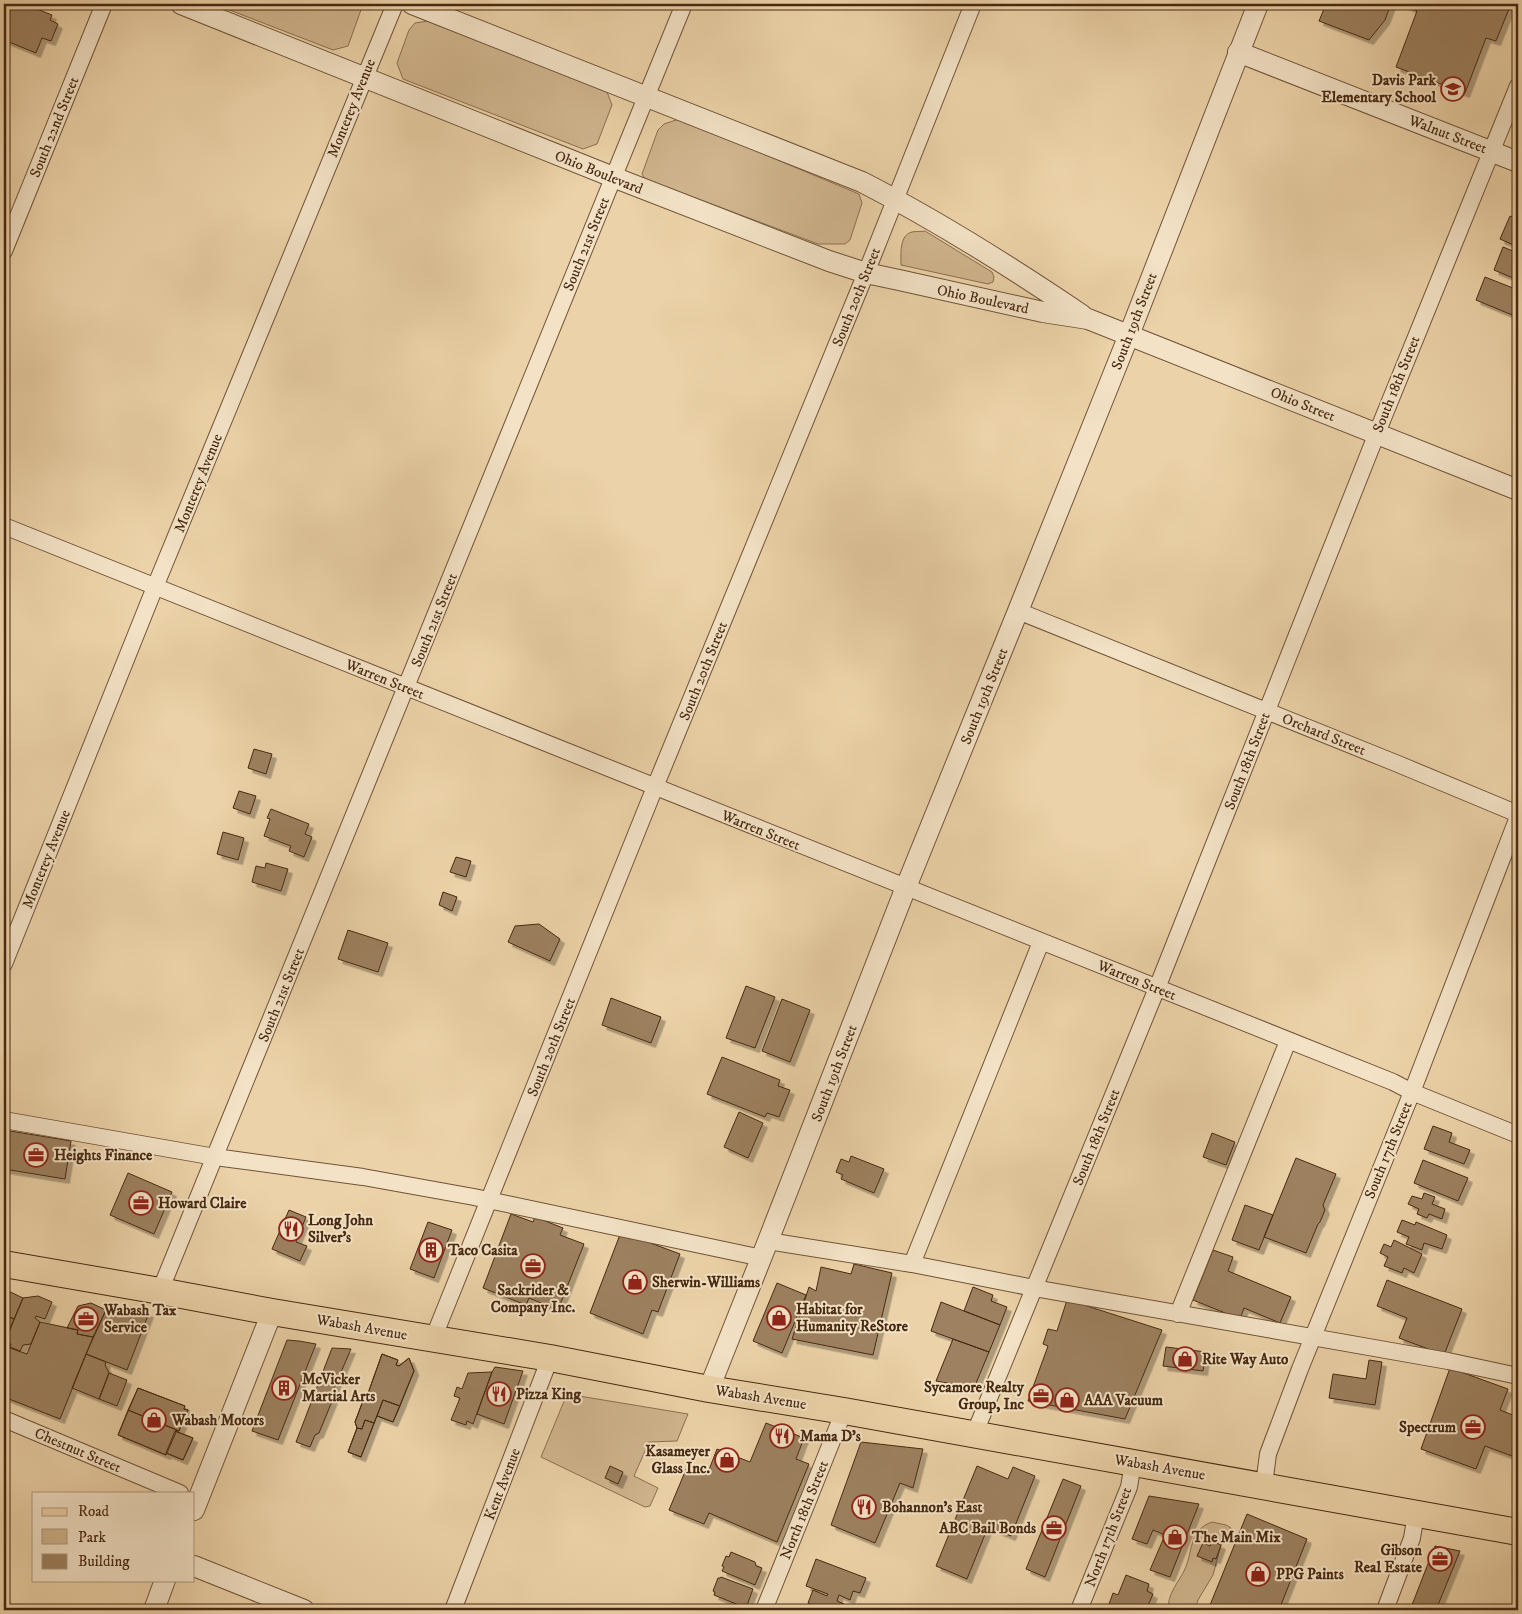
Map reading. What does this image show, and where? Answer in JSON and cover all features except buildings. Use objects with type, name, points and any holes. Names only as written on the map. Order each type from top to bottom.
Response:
[{"type":"main road","name":"Wabash Avenue","points":[[4,1264],[272,1312],[550,1358],[709,1389],[844,1410],[1518,1532]]},
{"type":"street","name":"South 22nd Street","points":[[4,251],[104,4]]},
{"type":"street","name":"Ohio Boulevard","points":[[181,4],[613,177],[829,261],[866,273],[1034,310],[1088,319]]},
{"type":"street","name":"Monterey Avenue","points":[[4,964],[155,587],[395,4]]},
{"type":"street","name":"Ohio Boulevard","points":[[412,4],[862,182],[896,199],[1044,289],[1088,319]]},
{"type":"street","name":"South 21st Street","points":[[160,1291],[684,4]]},
{"type":"street","name":"South 20th Street","points":[[433,1339],[655,787],[896,199],[972,4]]},
{"type":"street","name":"South 19th Street","points":[[709,1389],[906,887],[1129,335],[1258,4]]},
{"type":"street","name":"Walnut Street","points":[[1238,52],[1518,162]]},
{"type":"street","name":"South 18th Street","points":[[974,1435],[1157,988],[1377,433],[1518,86]]},
{"type":"street","name":"Ohio Street","points":[[1088,319],[1518,490]]},
{"type":"street","name":"Warren Street","points":[[4,526],[1393,1082],[1412,1092],[1518,1135]]},
{"type":"street","name":"Orchard Street","points":[[1018,611],[1266,711],[1518,816]]},
{"type":"street","name":"South 17th Street","points":[[1264,1485],[1268,1454],[1312,1338],[1412,1092],[1518,816]]},
{"type":"street","points":[[912,1264],[1042,942]]},
{"type":"street","points":[[1178,1314],[1288,1041]]},
{"type":"street","points":[[4,1120],[214,1157],[363,1177],[765,1250],[912,1264],[1034,1288],[1448,1361],[1518,1376]]},
{"type":"street","points":[[194,1492],[272,1312]]},
{"type":"street","name":"Kent Avenue","points":[[453,1610],[550,1358]]},
{"type":"street","name":"North 18th Street","points":[[764,1610],[844,1410]]},
{"type":"street","name":"Chestnut Street","points":[[4,1419],[173,1492]]},
{"type":"street","name":"North 17th Street","points":[[1079,1610],[1129,1487],[1133,1463]]},
{"type":"street","points":[[1385,1610],[1412,1538],[1416,1514]]},
{"type":"street","points":[[195,1566],[304,1610]]},
{"type":"street","points":[[154,1610],[164,1582]]},
{"type":"green space","points":[[214,4],[361,4],[362,7],[348,46],[333,50]]},
{"type":"green space","points":[[428,21],[607,92],[612,105],[597,144],[583,149],[403,79],[397,63],[409,30],[415,23]]},
{"type":"green space","points":[[682,120],[859,194],[862,203],[850,240],[845,244],[818,244],[645,179],[642,174],[658,130],[664,124]]},
{"type":"green space","points":[[925,231],[992,272],[993,282],[988,284],[901,265],[901,251],[905,237],[912,232]]},
{"type":"green space","points":[[567,1394],[688,1414],[677,1441],[649,1442],[634,1476],[658,1488],[650,1506],[645,1507],[541,1457]]},
{"type":"green space","points":[[1212,1522],[1231,1528],[1227,1541],[1221,1545],[1213,1575],[1198,1600],[1195,1610],[1169,1610],[1169,1600],[1187,1564],[1192,1543],[1199,1531]]},
{"type":"place","name":"Davis Park Elementary School","points":[[1453,89]]},
{"type":"place","name":"Heights Finance","points":[[36,1155]]},
{"type":"place","name":"Howard Claire","points":[[141,1203]]},
{"type":"place","name":"Long John Silver's","points":[[291,1229]]},
{"type":"place","name":"Taco Casita","points":[[431,1250]]},
{"type":"place","name":"Sackrider & Company Inc.","points":[[533,1266]]},
{"type":"place","name":"Sherwin-Williams","points":[[635,1282]]},
{"type":"place","name":"Habitat for Humanity ReStore","points":[[779,1318]]},
{"type":"place","name":"Wabash Tax Service","points":[[86,1319]]},
{"type":"place","name":"Rite Way Auto","points":[[1185,1359]]},
{"type":"place","name":"McVicker Martial Arts","points":[[284,1388]]},
{"type":"place","name":"Pizza King","points":[[499,1394]]},
{"type":"place","name":"Sycamore Realty Group, Inc","points":[[1041,1396]]},
{"type":"place","name":"AAA Vacuum","points":[[1067,1400]]},
{"type":"place","name":"Wabash Motors","points":[[154,1420]]},
{"type":"place","name":"Spectrum","points":[[1473,1427]]},
{"type":"place","name":"Mama D's","points":[[782,1436]]},
{"type":"place","name":"Kasameyer Glass Inc.","points":[[727,1460]]},
{"type":"place","name":"Bohannon's East","points":[[864,1507]]},
{"type":"place","name":"ABC Bail Bonds","points":[[1054,1528]]},
{"type":"place","name":"The Main Mix","points":[[1175,1537]]},
{"type":"place","name":"Gibson Real Estate","points":[[1440,1559]]},
{"type":"place","name":"PPG Paints","points":[[1258,1574]]}]
